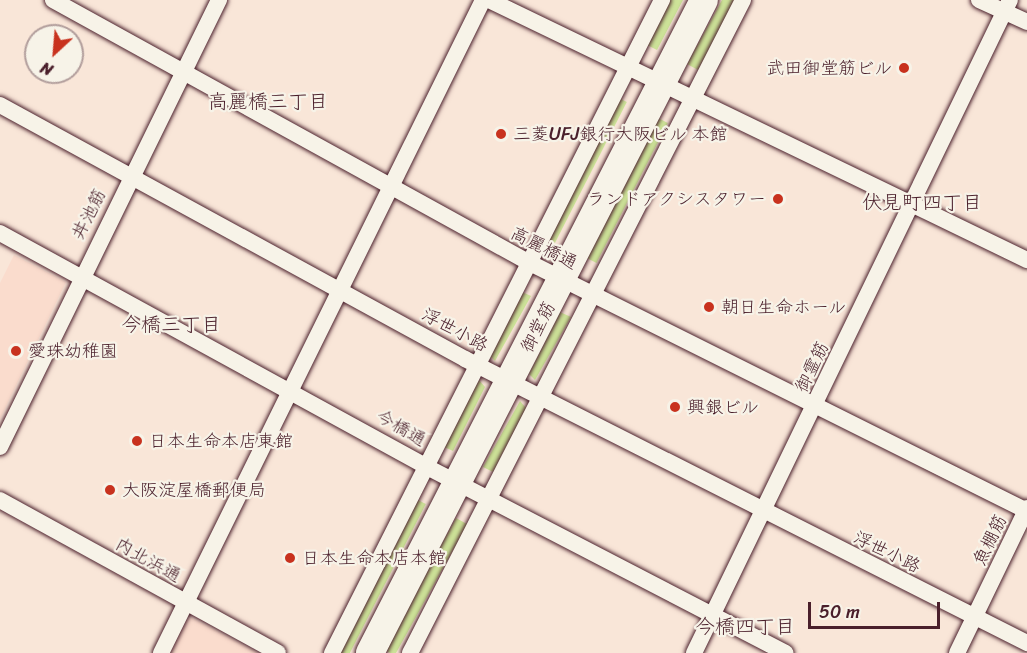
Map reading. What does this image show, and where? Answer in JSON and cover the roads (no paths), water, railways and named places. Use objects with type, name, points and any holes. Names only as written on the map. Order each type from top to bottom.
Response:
[{"type":"highway","name":"御堂筋","points":[[370,653],[456,482],[511,380],[658,83],[704,0]]},
{"type":"street","name":"高麗橋通","points":[[53,0],[390,190],[814,408],[1027,510]]},
{"type":"street","name":"丼池筋","points":[[0,447],[79,287],[79,276],[219,0]]},
{"type":"street","points":[[161,653],[483,0]]},
{"type":"street","points":[[489,0],[1027,260]]},
{"type":"street","points":[[332,653],[476,364],[662,0]]},
{"type":"street","points":[[410,653],[690,98],[743,0]]},
{"type":"street","points":[[979,0],[1007,6],[1027,22]]},
{"type":"street","name":"御霊筋","points":[[694,653],[1007,6]]},
{"type":"street","name":"浮世小路","points":[[0,105],[476,364],[511,380],[763,512],[1027,643]]},
{"type":"street","name":"今橋通","points":[[0,233],[425,466],[712,618],[785,653]]},
{"type":"street","name":"内北浜通","points":[[0,500],[278,653]]},
{"type":"street","name":"魚棚筋","points":[[957,653],[1027,510]]},
{"type":"place","name":"武田御堂筋ビル","points":[[904,68]]},
{"type":"place","name":"三菱UFJ銀行大阪ビル 本館","points":[[501,134]]},
{"type":"place","name":"ランドアクシスタワー","points":[[778,199]]},
{"type":"place","name":"朝日生命ホール","points":[[709,307]]},
{"type":"place","name":"愛珠幼稚園","points":[[16,351]]},
{"type":"place","name":"興銀ビル","points":[[675,407]]},
{"type":"place","name":"日本生命本店東館","points":[[137,441]]},
{"type":"place","name":"大阪淀屋橋郵便局","points":[[110,490]]},
{"type":"place","name":"日本生命本店本館","points":[[290,558]]},
{"type":"district","name":"高麗橋三丁目","points":[[268,101]]},
{"type":"district","name":"伏見町四丁目","points":[[922,202]]},
{"type":"district","name":"今橋三丁目","points":[[171,324]]},
{"type":"district","name":"今橋四丁目","points":[[745,626]]}]
